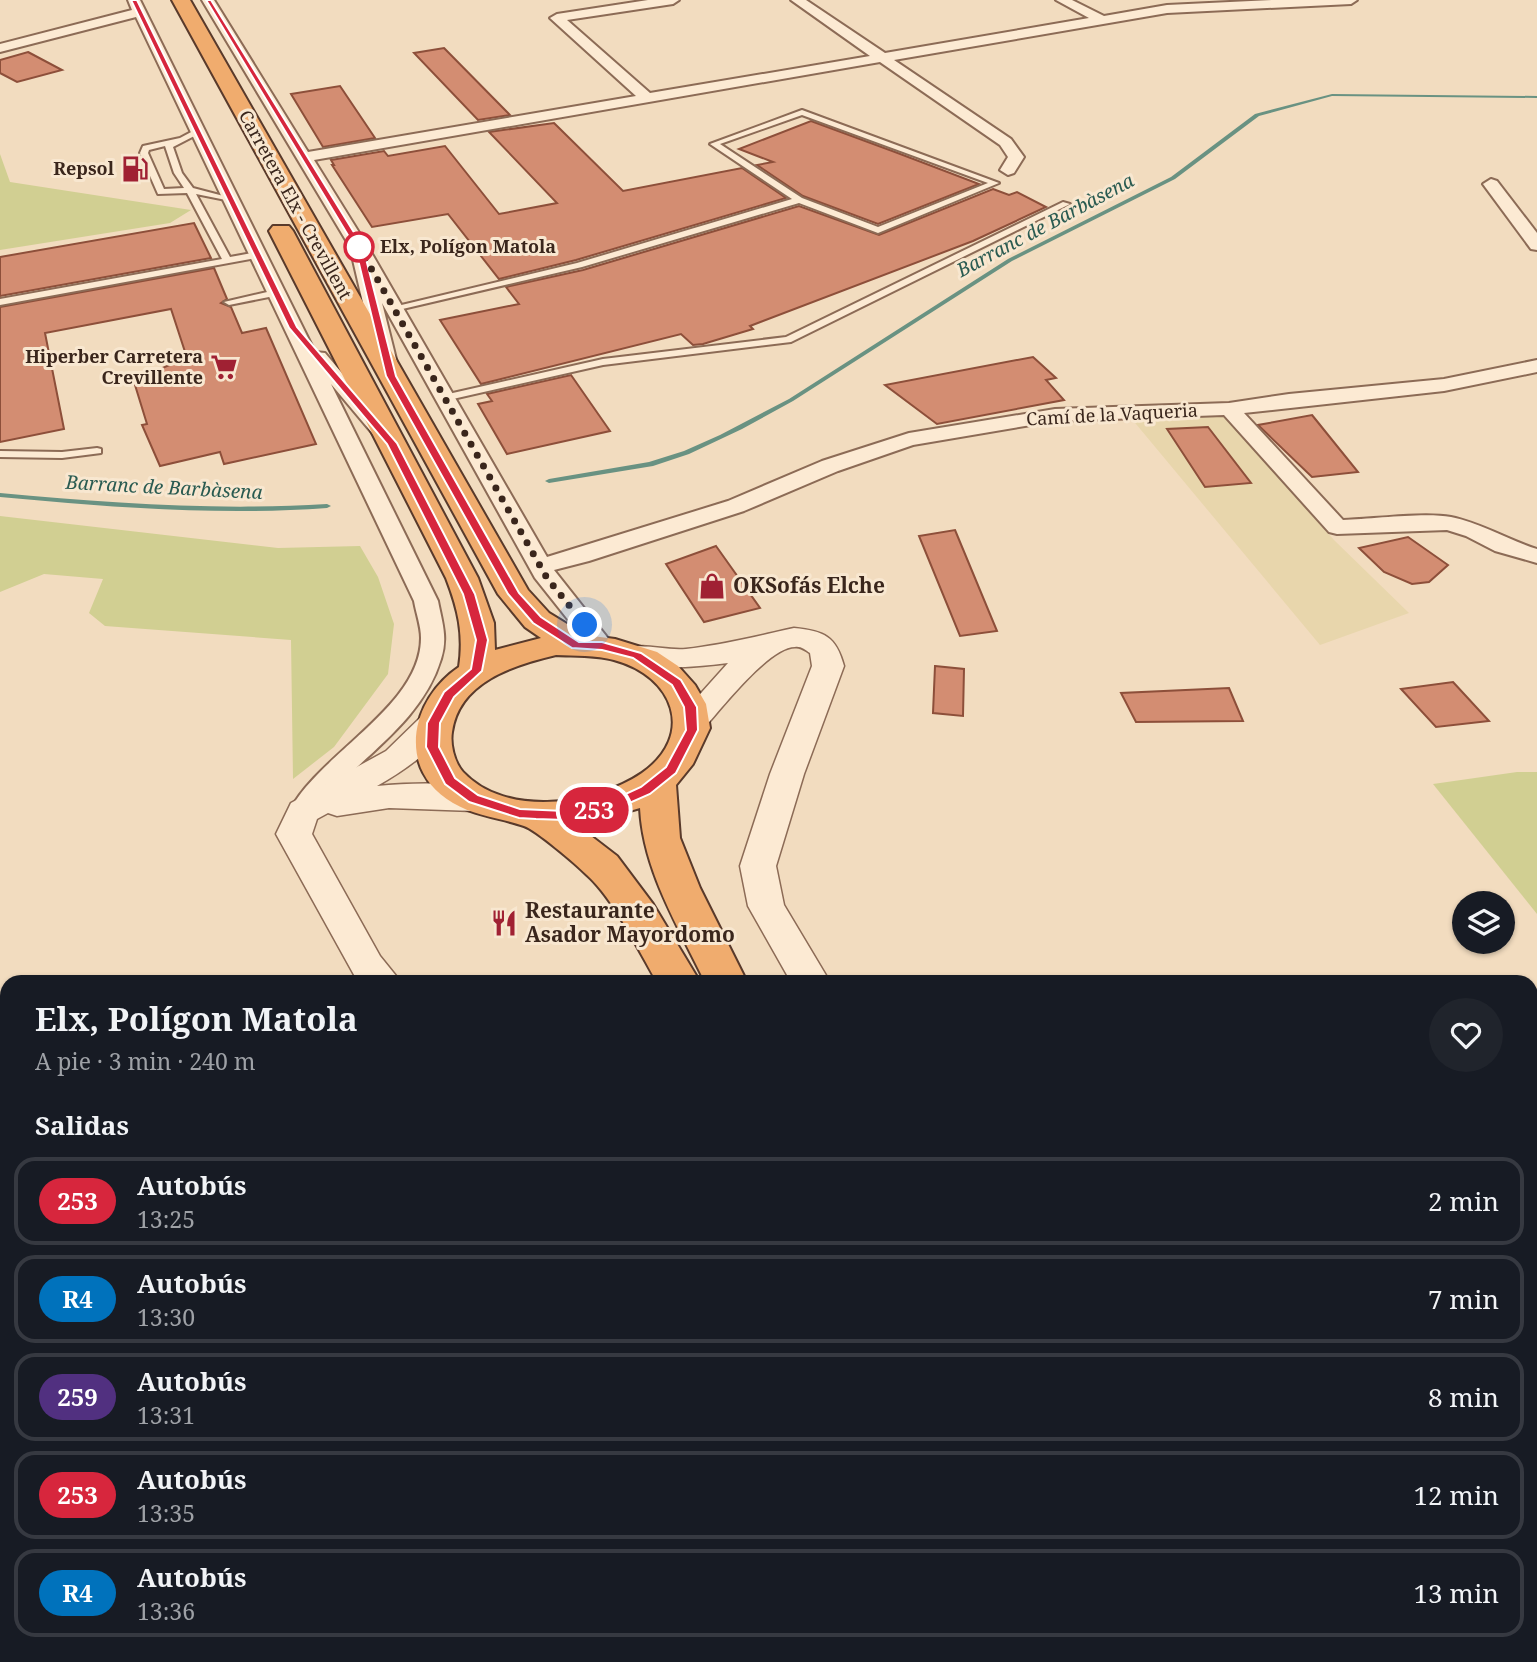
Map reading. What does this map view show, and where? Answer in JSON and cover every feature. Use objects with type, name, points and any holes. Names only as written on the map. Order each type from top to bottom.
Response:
[{"type":"highway","name":"Carretera Elx - Crevillent","points":[[181,0],[514,594],[537,620],[589,646]]},
{"type":"highway","name":"Carretera Elx - Crevillent","points":[[144,4],[216,109]]},
{"type":"highway","name":"Carretera Elx - Crevillent","points":[[273,216],[462,578],[475,610],[482,640],[476,671]]},
{"type":"highway","points":[[556,645],[589,646],[637,655],[677,682],[691,707],[692,721],[692,730],[671,770],[645,791],[609,807],[565,816],[519,813],[474,799],[450,781],[432,747],[434,723],[449,694],[476,671],[510,654],[556,645]]},
{"type":"highway","points":[[657,782],[661,838],[681,888],[723,975]]},
{"type":"highway","points":[[536,814],[603,866],[639,915],[675,975]]},
{"type":"street","points":[[208,0],[359,247],[540,566],[589,646]]},
{"type":"street","points":[[648,99],[557,18],[673,0]]},
{"type":"street","points":[[797,0],[1006,142],[1016,157],[1008,170]]},
{"type":"street","points":[[1062,0],[1104,21]]},
{"type":"street","points":[[304,157],[1167,9],[1351,0]]},
{"type":"street","points":[[0,48],[144,4],[198,132],[426,601],[434,641],[424,671],[402,704],[369,743],[310,796],[294,834],[367,966],[375,975]]},
{"type":"street","points":[[1491,184],[1537,244]]},
{"type":"street","points":[[359,247],[391,376]]},
{"type":"street","points":[[293,328],[392,443]]},
{"type":"street","name":"Camí de la Vaqueria","points":[[540,566],[581,556],[736,506],[830,466],[909,439],[1055,415],[1228,409],[1289,400],[1444,385],[1537,366]]},
{"type":"street","points":[[1228,409],[1337,527],[1448,523],[1474,531],[1503,546],[1537,556]]},
{"type":"street","points":[[637,655],[682,659],[729,653],[794,637],[810,639],[824,649],[828,666],[758,866],[766,906],[807,975]]},
{"type":"street","points":[[692,721],[747,661],[779,640]]},
{"type":"street","points":[[303,812],[398,759],[434,723]]},
{"type":"street","points":[[303,812],[365,797],[417,793],[474,799]]},
{"type":"lane","points":[[394,308],[579,265],[799,200],[877,230],[995,183],[802,112],[714,144],[799,200]]},
{"type":"lane","points":[[198,132],[146,148],[144,153],[161,192],[190,190],[231,199]]},
{"type":"lane","points":[[180,139],[169,146],[171,156],[228,261]]},
{"type":"lane","points":[[444,398],[603,362],[788,340],[1066,204]]},
{"type":"lane","points":[[0,302],[258,255]]},
{"type":"lane","points":[[230,305],[277,295]]},
{"type":"lane","points":[[0,454],[62,455],[97,452]]},
{"type":"shaded area","points":[[0,154],[10,182],[191,210],[170,223],[0,250]]},
{"type":"shaded area","points":[[1224,417],[1334,540],[1409,613],[1320,645],[1131,418]]},
{"type":"shaded area","points":[[0,516],[278,548],[360,546],[378,577],[394,624],[388,674],[334,747],[293,779],[291,640],[105,626],[89,613],[103,579],[44,574],[0,592]]},
{"type":"shaded area","points":[[1517,772],[1537,772],[1537,914],[1433,784]]},
{"type":"building","points":[[444,48],[510,115],[478,120],[414,53]]},
{"type":"building","points":[[28,52],[62,70],[17,82],[0,73],[0,60]]},
{"type":"building","points":[[340,86],[375,138],[323,147],[291,94]]},
{"type":"building","points":[[811,121],[979,184],[878,224],[803,196],[757,165],[773,162],[739,149]]},
{"type":"building","points":[[554,123],[623,191],[742,168],[786,198],[576,260],[499,279],[448,214],[372,227],[331,160],[384,151],[388,156],[445,146],[499,214],[557,203],[489,132]]},
{"type":"building","points":[[993,189],[1009,195],[1017,192],[1046,207],[973,241],[750,326],[753,329],[703,344],[693,345],[681,334],[481,384],[440,320],[519,304],[506,287],[583,270],[799,206],[879,235]]},
{"type":"building","points":[[194,223],[211,258],[0,296],[0,257]]},
{"type":"building","name":"Hiperber Carretera Crevillente","points":[[214,268],[227,299],[221,303],[231,307],[242,333],[266,328],[316,444],[224,464],[220,452],[160,466],[142,425],[147,424],[135,385],[145,375],[187,358],[171,309],[45,333],[64,429],[0,442],[0,307]]},
{"type":"building","points":[[1033,357],[1056,378],[1046,380],[1064,400],[937,424],[885,385]]},
{"type":"building","points":[[571,375],[610,431],[507,454],[478,404],[492,401],[487,394]]},
{"type":"building","points":[[1312,415],[1358,472],[1312,477],[1258,425]]},
{"type":"building","points":[[1208,427],[1251,483],[1205,487],[1167,429]]},
{"type":"building","points":[[955,530],[997,631],[960,636],[919,536]]},
{"type":"building","points":[[1408,537],[1448,565],[1429,582],[1412,584],[1384,572],[1359,548]]},
{"type":"building","name":"OKSofás Elche","points":[[716,546],[760,608],[704,622],[666,564]]},
{"type":"building","points":[[935,666],[964,669],[963,716],[933,713]]},
{"type":"building","points":[[1453,682],[1489,721],[1436,727],[1401,689]]},
{"type":"building","points":[[1229,688],[1243,721],[1136,722],[1121,693]]},
{"type":"waterway","name":"Barranc de Barbàsena","points":[[549,481],[650,464],[705,445],[740,428],[791,400],[1010,260],[1173,178],[1257,115],[1332,95],[1537,97]]},
{"type":"waterway","name":"Barranc de Barbàsena","points":[[0,495],[204,510],[327,506]]},
{"type":"bus line","name":"253","points":[[134,0],[293,328],[392,443],[469,594],[482,640],[476,671],[449,694],[434,723],[432,747],[450,781],[474,799],[519,813],[565,816],[609,807],[645,791],[671,770],[692,730],[691,707],[677,682],[637,655],[602,646],[576,645],[537,620],[514,594],[391,376],[359,247],[208,0]]},
{"type":"place","name":"Repsol","points":[[135,169]]},
{"type":"place","name":"Elx, Polígon Matola","points":[[359,247]]},
{"type":"place","name":"Hiperber Carretera Crevillente","points":[[224,367]]},
{"type":"place","name":"OKSofás Elche","points":[[712,586]]},
{"type":"place","name":"Restaurante Asador Mayordomo","points":[[504,923]]},
{"type":"route","points":[[359,247],[547,578],[585,625]]}]
